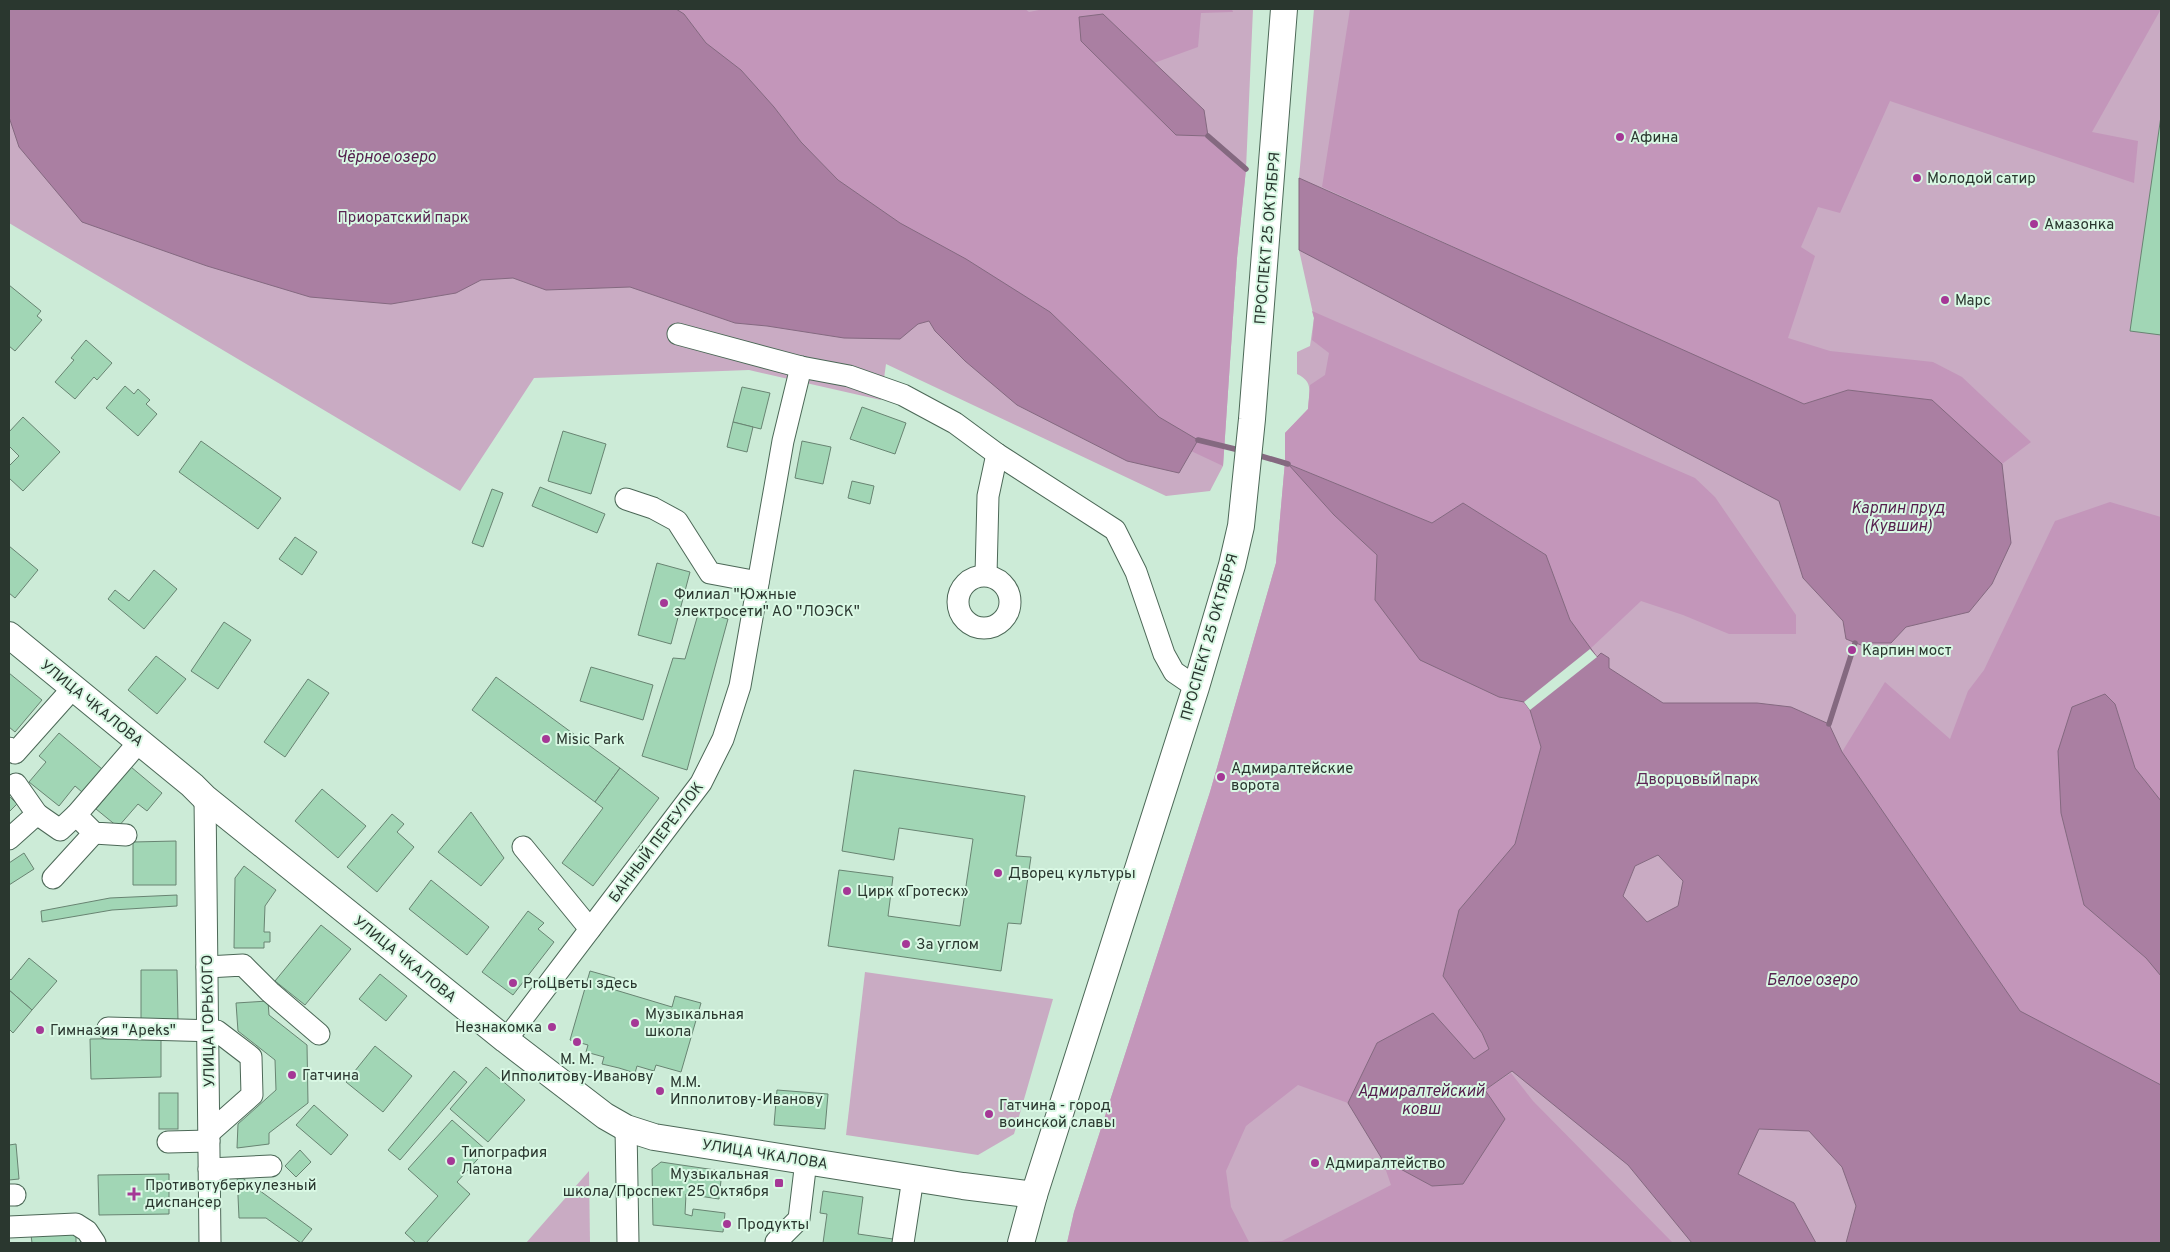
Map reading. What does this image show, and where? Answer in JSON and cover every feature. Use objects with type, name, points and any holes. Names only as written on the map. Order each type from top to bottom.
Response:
[{"type":"main road","name":"ПРОСПЕКТ 25 ОКТЯБРЯ","points":[[1020,1243],[1196,686],[1232,565],[1241,526],[1273,168],[1284,9]]},
{"type":"main road","name":"УЛИЦА ЧКАЛОВА","points":[[9,635],[192,785],[205,798],[506,1040],[605,1116],[626,1128],[654,1137],[1034,1195]]},
{"type":"street","points":[[678,334],[801,367],[849,376],[903,395],[955,423],[997,454],[1115,530],[1136,572],[1164,654],[1174,672],[1196,686]]},
{"type":"street","name":"БАННЫЙ ПЕРЕУЛОК","points":[[506,1040],[701,784],[723,739],[740,686],[783,441],[801,367]]},
{"type":"street","points":[[986,575],[988,496],[997,454]]},
{"type":"street","points":[[626,499],[653,508],[677,521],[710,573],[758,582]]},
{"type":"street","points":[[9,748],[15,753],[73,688]]},
{"type":"street","points":[[16,784],[37,814],[60,830],[76,815],[139,742]]},
{"type":"street","name":"УЛИЦА ГОРЬКОГО","points":[[205,798],[210,1243]]},
{"type":"street","points":[[9,839],[37,814]]},
{"type":"street","points":[[76,815],[94,833],[126,836]]},
{"type":"street","points":[[53,878],[94,833]]},
{"type":"street","points":[[523,847],[590,929]]},
{"type":"street","points":[[207,967],[242,965],[319,1034]]},
{"type":"street","points":[[108,1028],[217,1031],[251,1057],[252,1095],[209,1137],[168,1142]]},
{"type":"street","points":[[626,1128],[628,1243]]},
{"type":"street","points":[[776,1242],[799,1219],[806,1161]]},
{"type":"street","points":[[209,1169],[271,1166]]},
{"type":"street","points":[[903,1243],[914,1178]]},
{"type":"street","points":[[9,1227],[76,1224],[87,1231],[95,1243]]},
{"type":"green space","name":"Приоратский парк","points":[[9,9],[1253,9],[1246,169],[1237,258],[1223,466],[1210,491],[1166,496],[886,364],[881,400],[749,370],[534,378],[460,491],[9,223]]},
{"type":"green space","name":"Дворцовый парк","points":[[1314,9],[2161,9],[2161,1243],[1067,1243],[1074,1212],[1210,792],[1276,563],[1285,462],[1285,433],[1308,409],[1308,384],[1306,380],[1297,374],[1297,352],[1310,346],[1314,318],[1299,250],[1299,178]]},
{"type":"green space","points":[[865,972],[1053,999],[1014,1134],[978,1155],[846,1135]]},
{"type":"green space","points":[[589,1171],[590,1243],[526,1243]]},
{"type":"shaded area","points":[[676,9],[1025,9],[1029,12],[1044,9],[1232,9],[1233,12],[1201,13],[1198,47],[1154,63],[1103,14],[1079,17],[1176,135],[1208,136],[1246,169],[1237,258],[1223,466],[1191,451],[1198,440],[1159,417],[1050,312],[966,259],[900,223],[838,180],[801,142],[774,107],[741,70],[706,43],[684,14]]},
{"type":"shaded area","points":[[1350,9],[2161,9],[2092,132],[2138,141],[2134,183],[1890,101],[1840,213],[1818,207],[1801,247],[1815,256],[1788,338],[1830,351],[1933,362],[1962,377],[2031,442],[2002,464],[1931,400],[1848,390],[1804,404],[1322,187]]},
{"type":"shaded area","points":[[1312,311],[1695,478],[1715,497],[1796,615],[1796,634],[1729,634],[1683,615],[1641,601],[1590,649],[1570,620],[1546,555],[1463,503],[1432,523],[1289,464],[1334,515],[1377,555],[1375,600],[1499,697],[1524,702],[1530,710],[1541,747],[1515,844],[1459,910],[1482,1033],[1489,1049],[1475,1059],[1377,1043],[1348,1103],[1298,1085],[1246,1126],[1226,1171],[1231,1207],[1249,1242],[1282,1241],[1391,1185],[1382,1159],[1432,1186],[1485,1090],[1511,1073],[1533,1101],[1673,1243],[1067,1243],[1074,1212],[1210,792],[1276,563],[1285,462],[1285,433],[1308,409],[1310,385],[1325,375],[1329,353],[1312,340],[1314,318]]},
{"type":"shaded area","points":[[2110,502],[2161,517],[2161,801],[2135,768],[2115,704],[2061,813],[2084,905],[2146,958],[2161,976],[2161,1085],[2020,1011],[1842,752],[1885,682],[1950,739],[1968,691],[1984,670],[2055,521]]},
{"type":"water","name":"Чёрное озеро","points":[[9,9],[676,9],[684,14],[706,43],[741,70],[774,107],[801,142],[838,180],[900,223],[966,259],[1050,312],[1159,417],[1198,440],[1179,473],[1127,461],[1017,405],[965,361],[935,331],[929,321],[918,324],[900,339],[844,338],[735,323],[630,287],[546,290],[513,278],[481,280],[456,293],[391,304],[310,297],[207,266],[82,222],[19,147],[9,117]]},
{"type":"water","points":[[1103,14],[1204,110],[1208,136],[1176,135],[1081,41],[1079,17]]},
{"type":"water","name":"Карпин пруд (Кувшин)","points":[[1299,178],[1804,404],[1848,390],[1932,400],[2002,464],[2011,543],[1992,584],[1969,612],[1906,627],[1891,643],[1870,643],[1866,647],[1846,639],[1843,621],[1803,578],[1779,501],[1299,250]]},
{"type":"water","name":"Белое озеро","points":[[1288,464],[1432,523],[1463,503],[1546,555],[1570,620],[1597,657],[1601,653],[1609,658],[1609,668],[1663,703],[1757,703],[1791,707],[1829,724],[1842,752],[2020,1011],[2161,1085],[2161,1243],[1846,1243],[1856,1206],[1842,1167],[1809,1131],[1759,1129],[1738,1174],[1794,1203],[1816,1243],[1692,1243],[1628,1165],[1512,1071],[1485,1090],[1505,1119],[1463,1184],[1432,1186],[1382,1159],[1348,1103],[1377,1043],[1433,1013],[1474,1059],[1489,1049],[1482,1033],[1443,976],[1459,910],[1515,844],[1541,747],[1530,710],[1524,702],[1499,697],[1420,660],[1375,600],[1377,555],[1334,515]],"holes":[[[1658,855],[1683,881],[1678,906],[1647,922],[1623,896],[1635,866]]]},
{"type":"water","points":[[2105,694],[2115,704],[2135,768],[2161,801],[2161,976],[2146,958],[2084,905],[2061,813],[2058,751],[2072,707]]},
{"type":"pier","points":[[1590,649],[1597,657],[1530,710],[1524,702]]},
{"type":"building","points":[[2161,116],[2161,335],[2130,331]]},
{"type":"building","points":[[9,285],[41,311],[37,316],[42,320],[15,351],[9,346]]},
{"type":"building","points":[[86,340],[112,363],[97,380],[94,377],[75,399],[55,382],[74,360],[71,358]]},
{"type":"building","points":[[125,386],[134,394],[138,389],[150,400],[146,404],[157,414],[138,436],[106,408]]},
{"type":"building","points":[[742,387],[770,393],[761,429],[733,422]]},
{"type":"building","points":[[862,407],[906,423],[895,454],[850,439]]},
{"type":"building","points":[[23,417],[60,452],[23,491],[9,478],[9,466],[19,456],[9,446],[9,432]]},
{"type":"building","points":[[733,422],[753,427],[747,452],[727,447]]},
{"type":"building","points":[[563,431],[606,444],[591,494],[548,481]]},
{"type":"building","points":[[201,441],[281,498],[258,529],[179,472]]},
{"type":"building","points":[[802,441],[831,447],[823,484],[795,478]]},
{"type":"building","points":[[852,481],[874,486],[870,504],[848,498]]},
{"type":"building","points":[[540,487],[605,514],[597,533],[532,506]]},
{"type":"building","points":[[492,489],[503,493],[483,547],[472,543]]},
{"type":"building","points":[[295,537],[317,552],[302,575],[279,559]]},
{"type":"building","points":[[9,546],[38,570],[15,598],[9,593]]},
{"type":"building","name":"Филиал \"Южные электросети\" АО \"ЛОЭСК\"","points":[[657,563],[690,572],[671,644],[638,635]]},
{"type":"building","points":[[154,570],[177,589],[144,629],[108,599],[115,590],[129,601]]},
{"type":"building","points":[[699,611],[728,619],[687,770],[642,756],[673,658],[685,659]]},
{"type":"building","points":[[224,622],[251,640],[218,689],[191,671]]},
{"type":"building","points":[[156,656],[186,679],[157,714],[128,690]]},
{"type":"building","points":[[591,667],[653,685],[643,720],[580,701]]},
{"type":"building","points":[[9,673],[42,700],[15,732],[9,727]]},
{"type":"building","name":"Misic Park","points":[[496,677],[620,768],[595,802],[472,710]]},
{"type":"building","points":[[308,679],[329,693],[285,757],[264,742]]},
{"type":"building","points":[[59,733],[102,769],[82,792],[75,786],[59,806],[29,782],[46,762],[39,756]]},
{"type":"building","points":[[131,767],[162,793],[147,811],[138,804],[118,827],[96,809]]},
{"type":"building","name":"Misic Park","points":[[620,768],[659,798],[593,886],[562,863],[603,808],[595,802]]},
{"type":"building","name":"Дворец культуры","points":[[854,770],[1025,796],[1016,856],[1031,857],[1021,924],[1008,923],[1001,971],[828,946],[839,870],[893,877],[888,916],[960,926],[973,839],[899,828],[894,860],[842,851]]},
{"type":"building","points":[[322,789],[366,826],[338,858],[295,821]]},
{"type":"building","points":[[9,796],[17,804],[9,812]]},
{"type":"building","points":[[471,812],[504,858],[481,886],[438,852]]},
{"type":"building","points":[[392,814],[404,824],[397,832],[414,847],[377,892],[347,867]]},
{"type":"building","points":[[176,841],[176,885],[133,885],[133,842]]},
{"type":"building","points":[[24,853],[34,869],[9,885],[9,863]]},
{"type":"building","points":[[244,866],[276,890],[265,906],[264,932],[270,932],[270,942],[264,942],[264,948],[234,948],[235,878]]},
{"type":"building","points":[[431,880],[489,927],[467,955],[409,909]]},
{"type":"building","points":[[177,895],[177,906],[112,910],[42,922],[41,911],[110,898]]},
{"type":"building","points":[[528,911],[544,923],[538,929],[554,942],[513,995],[482,972]]},
{"type":"building","points":[[321,925],[351,949],[305,1005],[275,981]]},
{"type":"building","name":"Гимназия \"Apeks\"","points":[[29,958],[57,981],[32,1010],[9,990],[9,978],[11,980]]},
{"type":"building","points":[[141,970],[177,970],[178,1021],[141,1021]]},
{"type":"building","name":"Музыкальная школа","points":[[590,971],[615,978],[612,989],[672,1007],[675,996],[701,1003],[681,1072],[656,1065],[654,1071],[637,1066],[635,1073],[602,1064],[604,1057],[586,1052],[588,1045],[570,1040]]},
{"type":"building","points":[[380,974],[407,996],[386,1021],[359,999]]},
{"type":"building","points":[[9,990],[32,1010],[13,1033],[9,1029]]},
{"type":"building","name":"Гатчина","points":[[268,1001],[269,1015],[307,1045],[308,1103],[269,1133],[269,1144],[237,1148],[238,1124],[276,1090],[275,1060],[238,1031],[236,1003]]},
{"type":"building","points":[[161,1038],[161,1077],[91,1079],[90,1039]]},
{"type":"building","points":[[375,1046],[412,1076],[383,1112],[346,1082]]},
{"type":"building","points":[[486,1067],[525,1100],[488,1142],[450,1109]]},
{"type":"building","points":[[454,1071],[467,1082],[400,1160],[388,1150]]},
{"type":"building","points":[[777,1090],[828,1094],[825,1129],[774,1125]]},
{"type":"building","points":[[159,1093],[178,1093],[178,1129],[159,1129]]},
{"type":"building","points":[[314,1105],[348,1135],[331,1155],[296,1125]]},
{"type":"building","points":[[452,1120],[486,1150],[457,1182],[470,1194],[426,1243],[416,1243],[405,1233],[438,1196],[408,1169]]},
{"type":"building","points":[[16,1144],[19,1179],[9,1180],[9,1145]]},
{"type":"building","points":[[300,1150],[311,1162],[296,1177],[285,1166]]},
{"type":"building","points":[[661,1162],[722,1171],[719,1199],[686,1194],[685,1214],[692,1216],[693,1209],[725,1213],[723,1232],[653,1225],[652,1169]]},
{"type":"building","name":"Противотуберкулезный диспансер","points":[[169,1174],[169,1214],[99,1215],[98,1175]]},
{"type":"building","points":[[237,1174],[312,1229],[301,1243],[266,1218],[239,1218]]},
{"type":"building","points":[[823,1191],[863,1197],[858,1234],[893,1239],[892,1243],[823,1243],[827,1214],[820,1213]]},
{"type":"building","points":[[76,1234],[76,1243],[32,1243],[31,1235]]},
{"type":"waterway","points":[[1208,136],[1246,169]]},
{"type":"waterway","points":[[1198,440],[1243,451]]},
{"type":"waterway","points":[[1254,454],[1288,464]]},
{"type":"waterway","points":[[1829,724],[1855,643]]},
{"type":"place","name":"Афина","points":[[1620,137]]},
{"type":"place","name":"Молодой сатир","points":[[1917,178]]},
{"type":"place","name":"Амазонка","points":[[2034,224]]},
{"type":"place","name":"Марс","points":[[1945,300]]},
{"type":"place","name":"Филиал \"Южные электросети\" АО \"ЛОЭСК\"","points":[[664,603]]},
{"type":"place","name":"Карпин мост","points":[[1852,650]]},
{"type":"place","name":"Misic Park","points":[[546,739]]},
{"type":"place","name":"Адмиралтейские ворота","points":[[1221,777]]},
{"type":"place","name":"Дворец культуры","points":[[998,873]]},
{"type":"place","name":"Цирк «Гротеск»","points":[[847,891]]},
{"type":"place","name":"За углом","points":[[906,944]]},
{"type":"place","name":"ProЦветы здесь","points":[[513,983]]},
{"type":"place","name":"Музыкальная школа","points":[[635,1023]]},
{"type":"place","name":"Незнакомка","points":[[552,1027]]},
{"type":"place","name":"Гимназия \"Apeks\"","points":[[40,1030]]},
{"type":"place","name":"М. М. Ипполитову-Иванову","points":[[577,1042]]},
{"type":"place","name":"Гатчина","points":[[292,1075]]},
{"type":"place","name":"М.М. Ипполитову-Иванову","points":[[660,1091]]},
{"type":"place","name":"Гатчина - город воинской славы","points":[[989,1114]]},
{"type":"place","name":"Типография Латона","points":[[451,1161]]},
{"type":"place","name":"Адмиралтейство","points":[[1315,1163]]},
{"type":"place","name":"Музыкальная школа/Проспект 25 Октября","points":[[779,1183]]},
{"type":"place","name":"Противотуберкулезный диспансер","points":[[134,1194]]},
{"type":"place","name":"Продукты","points":[[727,1224]]},
{"type":"water label","name":"Адмиралтейский ковш","points":[[1421,1099]]}]
